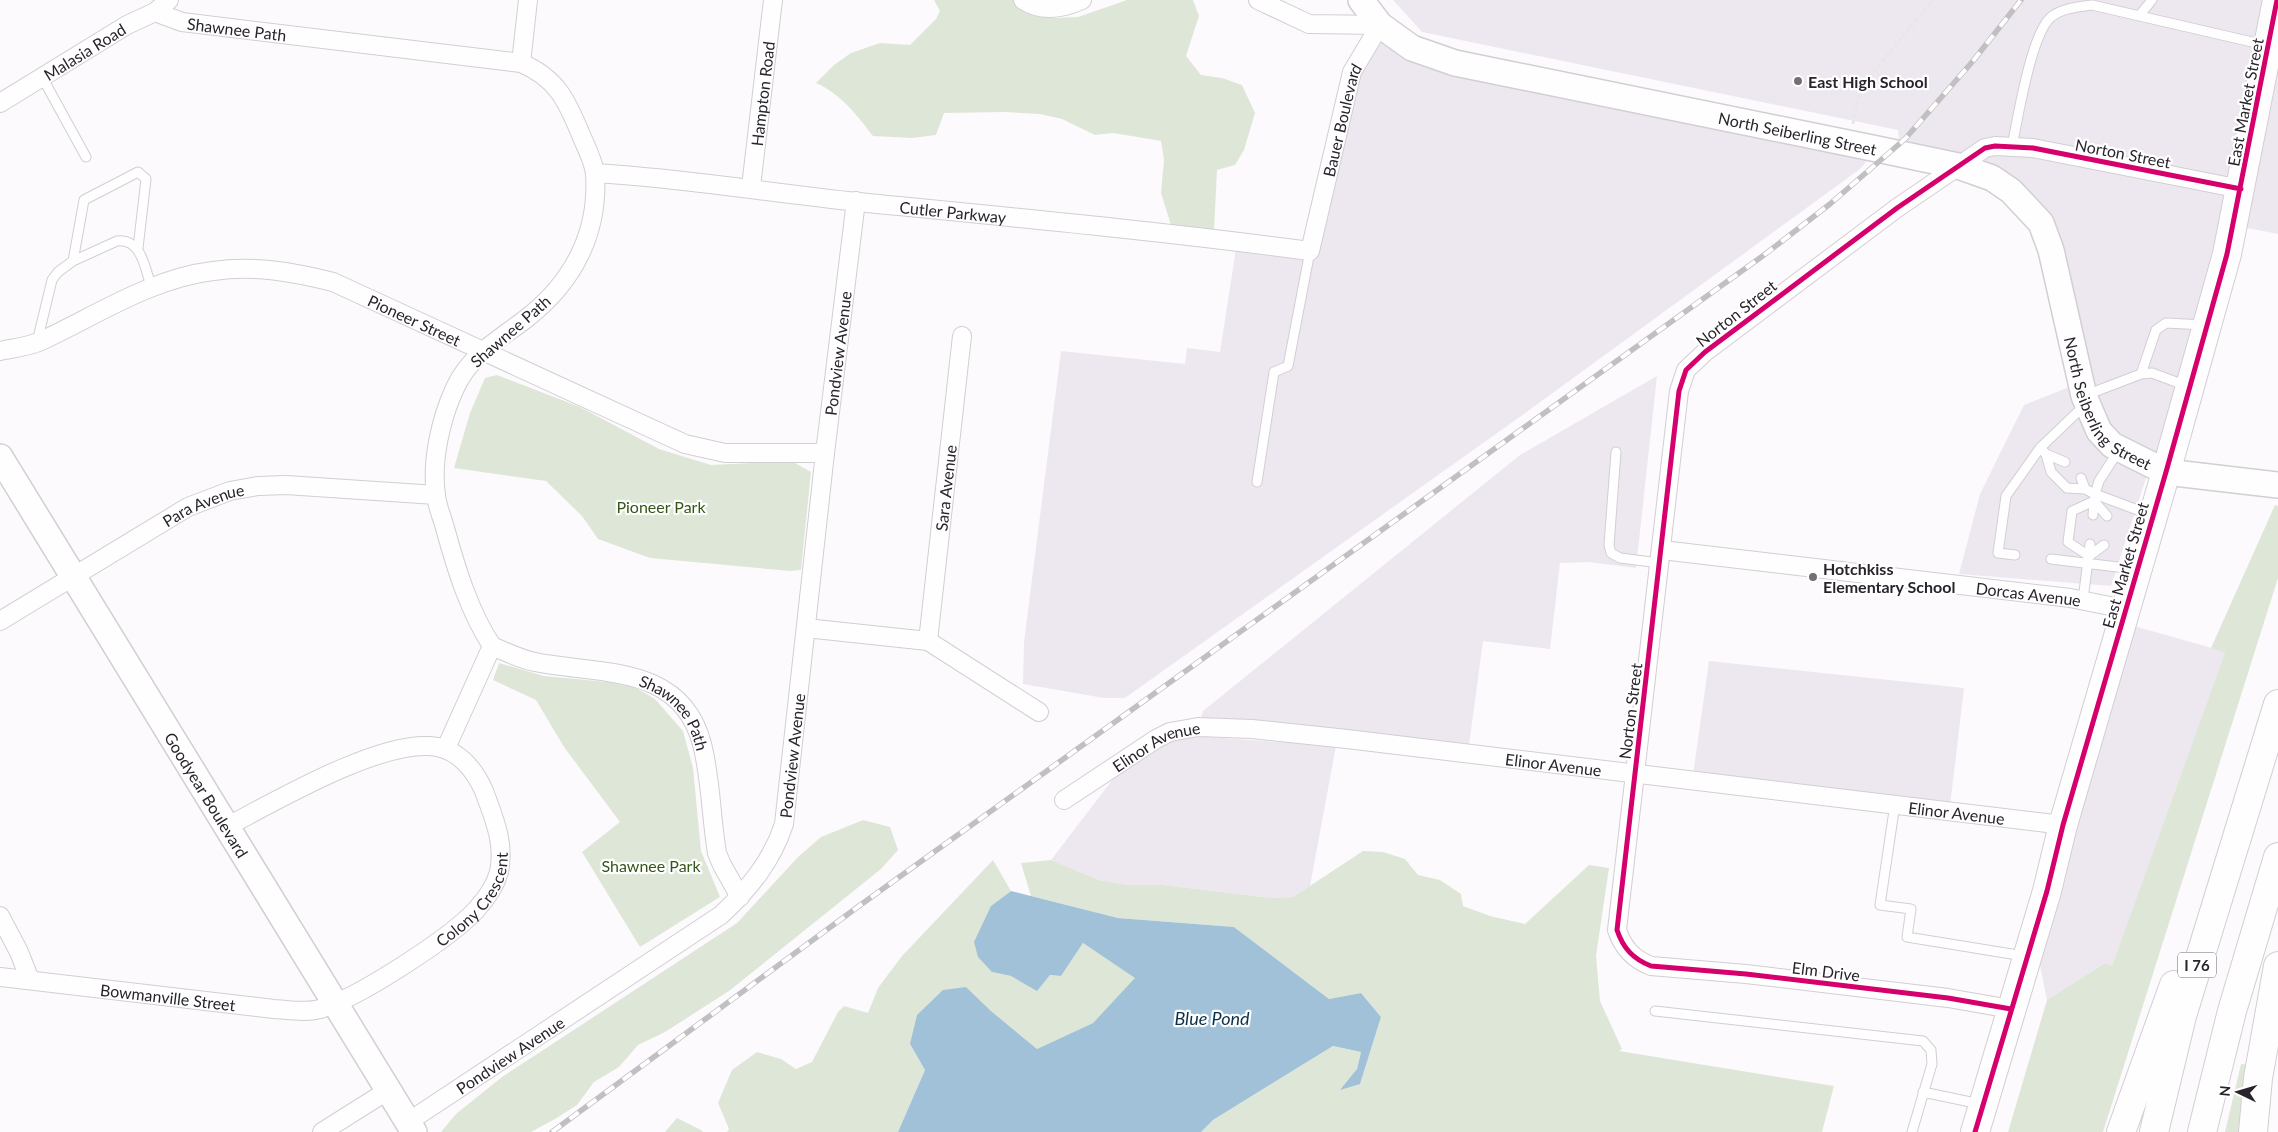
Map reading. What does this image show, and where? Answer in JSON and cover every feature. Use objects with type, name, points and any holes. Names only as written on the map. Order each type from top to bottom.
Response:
[{"type":"main road","name":"East Market Street","points":[[1975,1132],[2166,472],[2227,254],[2277,0]]},
{"type":"main road","name":"I 76","points":[[2154,1132],[2182,1016],[2278,704]]},
{"type":"main road","points":[[2121,1132],[2194,928],[2248,800]]},
{"type":"main road","name":"I 76","points":[[2202,1132],[2232,1011],[2278,857]]},
{"type":"main road","points":[[2253,1132],[2260,1068],[2278,966]]},
{"type":"street","name":"Malasia Road","points":[[0,103],[134,21],[155,12],[169,0]]},
{"type":"street","points":[[521,63],[528,0]]},
{"type":"street","name":"Hampton Road","points":[[751,187],[773,0]]},
{"type":"street","points":[[1023,0],[1038,7],[1051,9],[1082,0]]},
{"type":"street","points":[[1258,0],[1309,24],[1380,25]]},
{"type":"street","points":[[1361,0],[1380,25]]},
{"type":"street","name":"Shawnee Path","points":[[155,12],[182,22],[521,63],[540,71],[562,93],[574,117],[595,173],[594,214],[591,230],[574,267],[554,292],[529,317],[481,352],[464,372],[448,405],[441,431],[437,460],[436,494],[455,563],[473,612],[492,646],[535,662],[635,676],[661,688],[676,700],[688,715],[702,743],[717,853],[740,897]]},
{"type":"street","name":"North Seiberling Street","points":[[1380,25],[1412,48],[1455,63],[1958,166],[1992,178],[2011,191],[2041,223],[2051,250],[2085,400],[2099,431],[2112,445],[2166,472],[2278,485]]},
{"type":"street","name":"Bauer Boulevard","points":[[1310,251],[1352,72],[1380,25]]},
{"type":"street","name":"Norton Street","points":[[1638,961],[1622,944],[1617,930],[1679,390],[1686,370],[1705,352],[1897,208],[1985,148],[2012,146],[2033,148],[2241,189]]},
{"type":"street","name":"Cutler Parkway","points":[[595,173],[657,176],[856,202],[963,211],[1310,251]]},
{"type":"street","name":"Pondview Avenue","points":[[411,1127],[721,915],[740,897],[777,846],[784,824],[825,454],[856,202]]},
{"type":"street","name":"Pioneer Street","points":[[0,351],[37,342],[152,289],[212,271],[239,268],[293,272],[333,282],[424,322],[481,352],[685,444],[725,453],[825,454]]},
{"type":"street","name":"Sara Avenue","points":[[928,641],[962,336]]},
{"type":"street","name":"Goodyear Boulevard","points":[[0,457],[387,1091],[411,1127]]},
{"type":"street","name":"Para Avenue","points":[[0,621],[188,507],[230,491],[258,486],[286,485],[436,494]]},
{"type":"street","name":"Dorcas Avenue","points":[[1661,556],[2083,600],[2126,609]]},
{"type":"street","points":[[806,628],[928,641],[1039,712]]},
{"type":"street","points":[[226,827],[325,777],[367,759],[397,749],[428,746],[446,748],[492,646]]},
{"type":"street","name":"Elinor Avenue","points":[[1064,800],[1156,739],[1170,732],[1198,727],[1252,729],[1347,739],[2063,824]]},
{"type":"street","name":"Colony Crescent","points":[[335,1004],[391,972],[460,925],[486,899],[493,886],[500,866],[501,846],[494,818],[479,780],[466,763],[446,748]]},
{"type":"street","points":[[0,916],[19,952],[30,980]]},
{"type":"street","name":"Elm Drive","points":[[1638,961],[1665,968],[1746,974],[1948,998],[2011,1009]]},
{"type":"street","name":"Bowmanville Street","points":[[0,977],[308,1012],[335,1004]]},
{"type":"street","points":[[322,1132],[387,1091]]},
{"type":"lane","points":[[2138,16],[2152,0]]},
{"type":"lane","points":[[2012,146],[2037,39],[2052,16],[2071,8],[2092,5],[2268,46]]},
{"type":"lane","points":[[42,77],[86,157]]},
{"type":"lane","points":[[73,261],[84,200],[138,172],[146,179],[138,248],[152,289]]},
{"type":"lane","points":[[37,342],[52,280],[73,261],[117,241],[125,240],[138,248]]},
{"type":"lane","points":[[1257,482],[1274,372],[1288,366],[1310,251]]},
{"type":"lane","points":[[2141,374],[2156,330],[2160,326],[2166,323],[2207,325]]},
{"type":"lane","points":[[2015,555],[1998,553],[2006,496],[2085,400],[2141,374],[2152,373],[2190,387]]},
{"type":"lane","points":[[2092,515],[2099,481],[2120,449]]},
{"type":"lane","points":[[2043,451],[2065,462]]},
{"type":"lane","points":[[2043,451],[2051,472],[2066,488],[2085,489]]},
{"type":"lane","points":[[1616,452],[1608,545],[1611,552],[1620,558],[1661,556]]},
{"type":"lane","points":[[2081,478],[2085,489],[2095,498],[2107,516]]},
{"type":"lane","points":[[2088,559],[2068,542],[2072,511],[2095,498],[2152,516]]},
{"type":"lane","points":[[2083,600],[2090,544]]},
{"type":"lane","points":[[2088,559],[2104,545]]},
{"type":"lane","points":[[2051,558],[2088,559],[2137,570]]},
{"type":"lane","points":[[1895,804],[1880,905],[1911,910],[1907,937],[2026,956]]},
{"type":"lane","points":[[1655,1011],[1923,1041],[1931,1050],[1932,1064],[1912,1132]]},
{"type":"lane","points":[[1924,1092],[1983,1105]]},
{"type":"path","points":[[1855,114],[1862,82],[1869,77],[1933,0]]},
{"type":"shaded area","points":[[1393,0],[2271,0],[2235,183],[2029,143],[1956,162],[1900,149],[1898,130],[1422,32]]},
{"type":"shaded area","points":[[2278,16],[2278,234],[2237,226]]},
{"type":"shaded area","points":[[1380,25],[1412,48],[1877,149],[1860,169],[1528,411],[1125,698],[1104,698],[1023,684],[1024,642],[1061,351],[1185,364],[1187,348],[1220,352],[1237,242],[1309,251],[1352,72]]},
{"type":"shaded area","points":[[2013,150],[2235,192],[2162,465],[2133,452],[2092,409],[2051,240],[1968,165],[1986,153]]},
{"type":"shaded area","points":[[1657,376],[1636,568],[1588,562],[1560,563],[1550,649],[1483,641],[1468,753],[1198,727],[1203,711],[1520,455]]},
{"type":"shaded area","points":[[2072,386],[2149,469],[2111,586],[1959,574],[1980,494],[2024,405]]},
{"type":"shaded area","points":[[2127,624],[2226,652],[2112,967],[2105,963],[2047,1000],[2036,946]]},
{"type":"shaded area","points":[[1709,661],[1964,688],[1950,806],[1693,775]]},
{"type":"shaded area","points":[[1179,735],[1336,746],[1310,886],[1293,897],[1273,898],[1163,885],[1129,885],[1099,880],[1051,860],[1116,775]]},
{"type":"green space","points":[[934,0],[1015,0],[1031,11],[1054,18],[1078,17],[1127,0],[1193,0],[1199,16],[1186,56],[1201,75],[1222,78],[1242,85],[1255,113],[1244,150],[1235,165],[1217,170],[1214,231],[1171,225],[1161,193],[1164,160],[1161,141],[1113,133],[1095,135],[1062,119],[1040,114],[1004,112],[944,113],[936,135],[912,138],[873,136],[841,99],[816,83],[834,65],[851,53],[880,43],[910,45],[936,19],[940,11]]},
{"type":"green space","name":"Pioneer Park","points":[[497,375],[580,407],[659,449],[711,465],[795,463],[811,472],[801,570],[790,571],[650,558],[598,539],[582,516],[546,481],[454,468],[470,413],[485,378]]},
{"type":"green space","points":[[2275,505],[2278,506],[2278,578],[2103,1132],[2008,1132],[2047,1000],[2105,963],[2112,966],[2225,653],[2211,648]]},
{"type":"green space","name":"Shawnee Park","points":[[499,663],[544,676],[629,684],[655,699],[683,731],[693,768],[701,851],[720,897],[640,947],[582,852],[620,822],[564,747],[536,700],[493,680]]},
{"type":"green space","points":[[863,820],[890,827],[898,850],[881,869],[729,991],[665,1032],[638,1045],[619,1067],[594,1082],[577,1105],[531,1132],[441,1132],[456,1114],[502,1077],[737,923],[798,857],[821,837]]},
{"type":"green space","points":[[1363,851],[1383,852],[1405,859],[1418,875],[1440,880],[1461,894],[1463,906],[1490,916],[1525,924],[1589,865],[1609,868],[1596,956],[1600,1001],[1622,1049],[1619,1051],[1834,1086],[1822,1132],[1201,1132],[1213,1120],[1333,1046],[1361,1052],[1357,1069],[1360,1084],[1381,1017],[1361,993],[1329,999],[1234,927],[1118,918],[1031,896],[1021,863],[1051,860],[1099,880],[1129,885],[1163,885],[1273,898],[1293,897]]},
{"type":"green space","points":[[993,860],[1011,891],[991,906],[992,972],[1011,976],[1037,990],[1050,975],[1061,976],[1083,943],[1136,978],[1093,1023],[1037,1049],[991,1011],[966,987],[910,1044],[925,1070],[898,1132],[727,1132],[729,1129],[718,1103],[732,1070],[757,1052],[781,1059],[796,1069],[812,1062],[838,1012],[844,1006],[868,1013],[878,988],[902,956]]},
{"type":"green space","points":[[2241,1064],[2248,1065],[2240,1132],[2225,1132]]},
{"type":"green space","points":[[677,1118],[701,1130],[703,1132],[665,1132]]},
{"type":"water","name":"Blue Pond","points":[[1011,891],[1118,918],[1234,927],[1329,999],[1361,993],[1381,1017],[1360,1084],[1340,1090],[1357,1069],[1361,1052],[1333,1046],[1213,1120],[1201,1132],[898,1132],[925,1070],[910,1044],[917,1015],[943,990],[966,987],[991,1011],[1037,1049],[1093,1023],[1135,978],[1083,943],[1061,976],[1050,975],[1037,991],[1011,976],[992,972],[978,957],[974,942],[991,906]]},
{"type":"railway","points":[[552,1132],[859,906],[1764,255],[1830,204],[1905,139],[1973,61],[2021,0]]},
{"type":"cycle path","points":[[1975,1132],[2047,891],[2063,825],[2166,472],[2227,254],[2277,0]]},
{"type":"cycle path","points":[[2011,1009],[1948,998],[1746,974],[1651,966],[1634,956],[1622,942],[1617,930],[1679,391],[1686,370],[1705,352],[1897,208],[1985,148],[1995,146],[2033,148],[2241,189]]},
{"type":"place","name":"East High School","points":[[1798,81]]},
{"type":"place","name":"Hotchkiss Elementary School","points":[[1813,577]]}]
